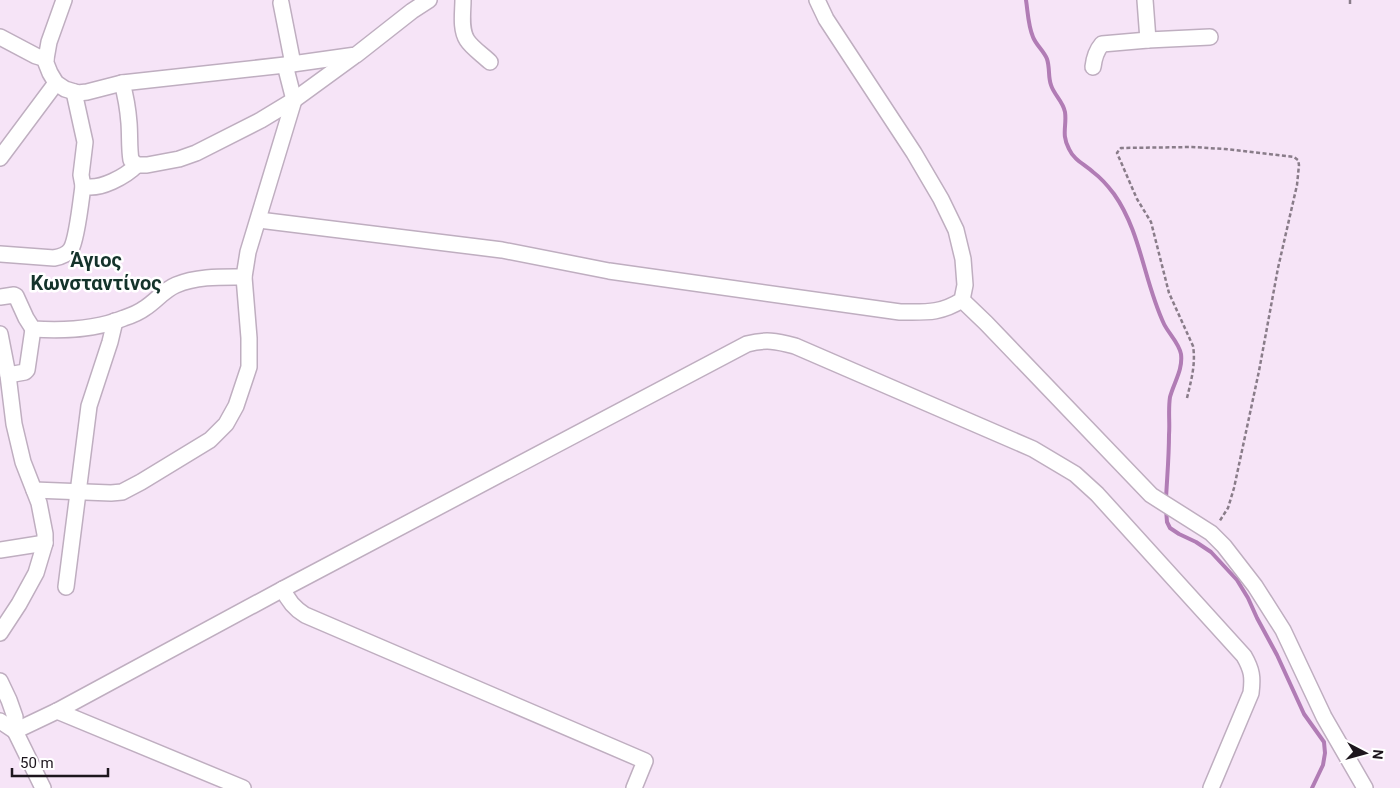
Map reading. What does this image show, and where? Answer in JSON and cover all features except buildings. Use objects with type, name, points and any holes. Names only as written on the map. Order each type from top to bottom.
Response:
[{"type":"street","points":[[64,0],[49,42],[46,59],[50,73],[56,83],[65,90],[74,92],[88,92],[122,83],[289,65],[356,55]]},
{"type":"street","points":[[122,83],[126,97],[131,160],[137,165],[147,165],[179,159],[196,153],[246,128],[294,100],[429,0]]},
{"type":"street","points":[[463,0],[465,35],[468,41],[490,62]]},
{"type":"street","points":[[259,220],[502,250],[609,272],[900,312],[933,312],[950,308],[962,300],[965,284],[963,259],[956,230],[941,199],[914,153],[826,19],[817,0]]},
{"type":"street","points":[[1145,0],[1148,40]]},
{"type":"street","points":[[34,490],[122,492],[210,440],[226,424],[236,406],[249,368],[244,277],[248,252],[294,100],[281,3]]},
{"type":"street","points":[[0,37],[36,56],[46,59]]},
{"type":"street","points":[[1093,67],[1097,49],[1102,44],[1210,37]]},
{"type":"street","points":[[0,158],[56,83]]},
{"type":"street","points":[[0,254],[54,258],[61,257],[71,250],[83,186],[81,175],[86,142],[74,92]]},
{"type":"street","points":[[83,186],[95,187],[119,179],[137,165]]},
{"type":"street","points":[[33,330],[70,330],[115,321],[144,310],[176,285],[197,280],[244,277]]},
{"type":"street","points":[[0,296],[16,296],[33,330],[27,370],[8,376]]},
{"type":"street","points":[[962,300],[1140,485],[1167,506],[1211,533],[1240,565],[1283,630],[1324,717],[1365,788]]},
{"type":"street","points":[[66,587],[89,406],[115,321]]},
{"type":"street","points":[[0,334],[14,424],[23,462],[40,502],[45,534],[45,544],[39,565],[29,588],[0,633]]},
{"type":"street","points":[[16,731],[747,344],[761,340],[776,341],[795,346],[1032,450],[1074,474],[1097,494],[1244,656],[1250,666],[1253,680],[1250,693],[1211,788]]},
{"type":"street","points":[[0,550],[45,544]]},
{"type":"street","points":[[282,589],[291,604],[305,615],[645,761],[634,788]]},
{"type":"street","points":[[0,681],[9,700],[16,731],[44,788]]},
{"type":"street","points":[[57,710],[243,788]]},
{"type":"street","points":[[0,721],[16,731]]},
{"type":"path","points":[[1186,398],[1193,372],[1193,346],[1169,293],[1151,222],[1117,153],[1121,148],[1192,147],[1294,157],[1298,160],[1299,166],[1297,185],[1278,268],[1259,371],[1234,488],[1228,508],[1211,533]]},
{"type":"waterway","points":[[1026,0],[1031,32],[1047,59],[1051,85],[1064,108],[1067,144],[1071,153],[1107,185],[1123,209],[1136,241],[1157,308],[1164,324],[1180,350],[1181,365],[1169,402],[1169,451],[1166,499]]},
{"type":"waterway","points":[[1166,509],[1167,522],[1170,528],[1211,552],[1237,580],[1277,655],[1304,714],[1324,742],[1323,765],[1312,788]]},
{"type":"district","name":"Άγιος Κωνσταντίνος","points":[[96,272]]}]
